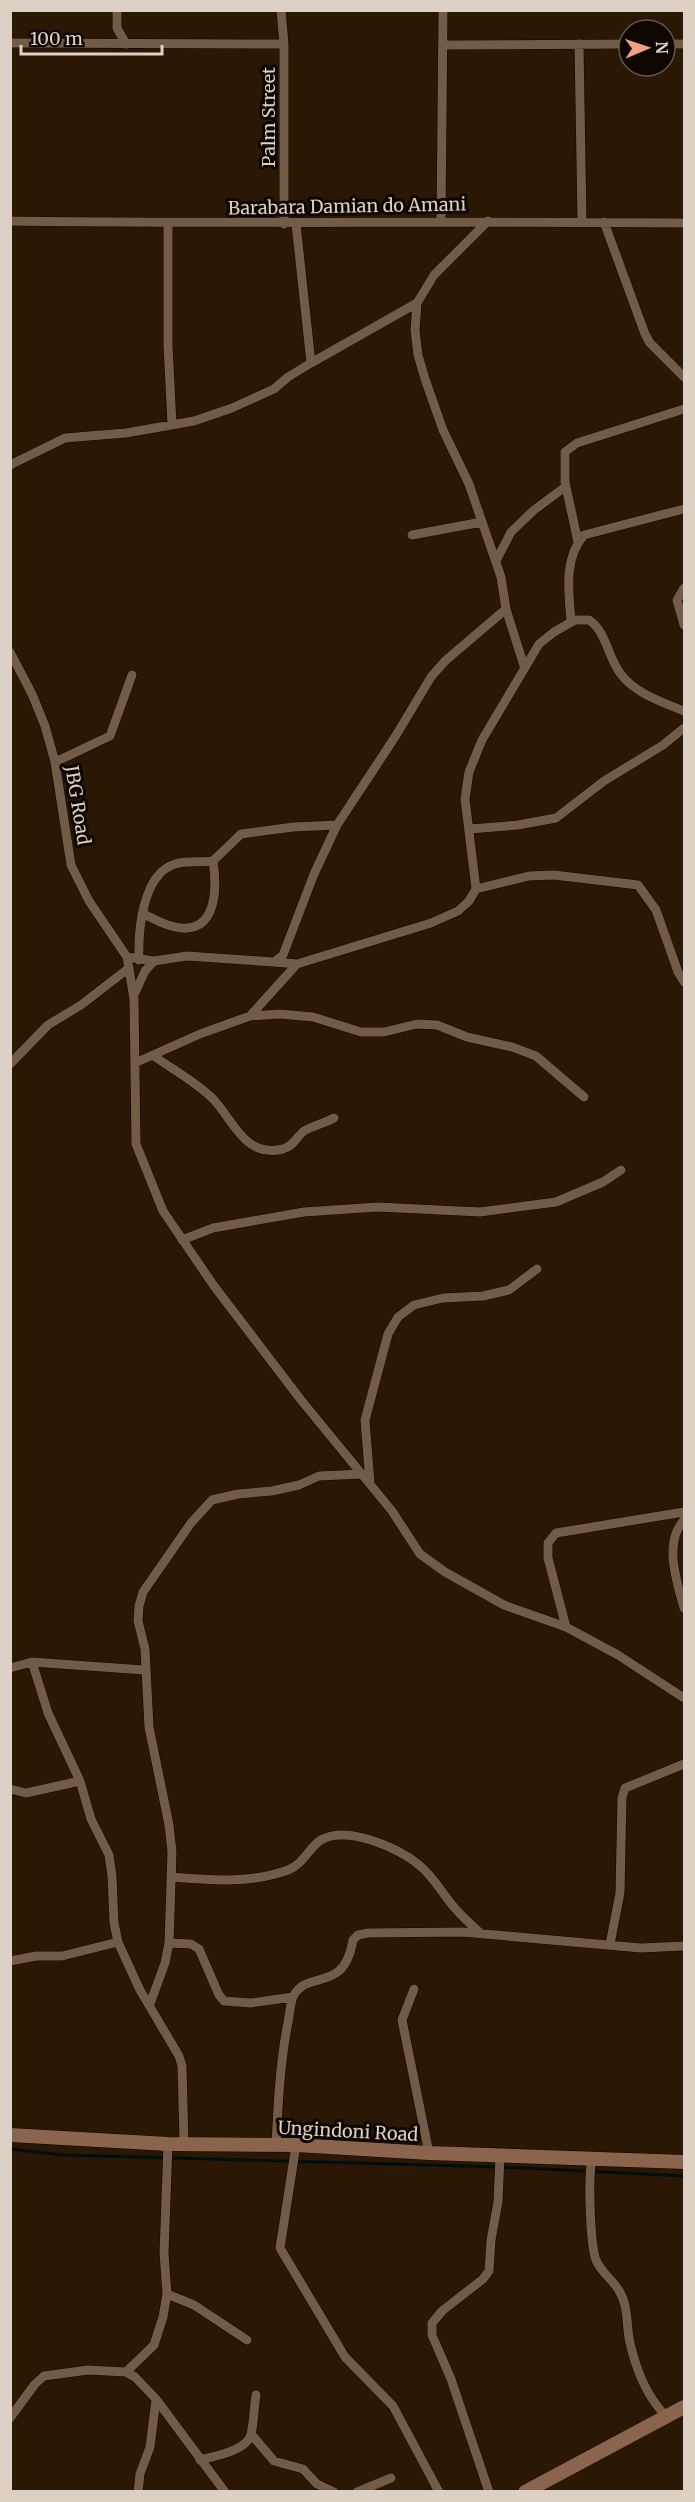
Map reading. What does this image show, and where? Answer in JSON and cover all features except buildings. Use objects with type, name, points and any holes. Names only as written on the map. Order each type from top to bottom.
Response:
[{"type":"main road","name":"Ungindoni Road","points":[[10,2135],[168,2144],[296,2145],[429,2153],[684,2162]]},
{"type":"main road","points":[[525,2492],[684,2408]]},
{"type":"street","points":[[117,10],[117,28],[126,44]]},
{"type":"street","name":"Palm Street","points":[[281,10],[284,44],[284,224]]},
{"type":"street","points":[[441,221],[443,10]]},
{"type":"street","points":[[105,44],[117,28]]},
{"type":"street","points":[[10,43],[284,44]]},
{"type":"street","points":[[579,44],[582,221]]},
{"type":"street","points":[[443,45],[617,44]]},
{"type":"street","name":"Barabara Damian do Amani","points":[[10,220],[284,224],[488,220],[684,223]]},
{"type":"street","points":[[488,220],[434,275],[417,303],[415,330],[418,355],[443,430],[469,484],[496,561],[506,609],[524,666]]},
{"type":"street","points":[[604,222],[645,334],[684,377]]},
{"type":"street","points":[[168,223],[168,346],[172,424]]},
{"type":"street","points":[[296,224],[311,363]]},
{"type":"street","points":[[10,465],[65,438],[126,433],[194,421],[232,408],[274,389],[311,363],[417,303]]},
{"type":"street","points":[[578,542],[566,486],[565,452],[571,446],[684,409]]},
{"type":"street","points":[[496,561],[511,532],[534,510],[566,486]]},
{"type":"street","points":[[571,622],[569,574],[572,553],[584,535],[684,509]]},
{"type":"street","points":[[412,535],[482,522]]},
{"type":"street","points":[[684,588],[677,600],[684,625]]},
{"type":"street","points":[[274,962],[286,949],[314,874],[337,825],[431,677],[445,661],[506,609]]},
{"type":"street","points":[[684,711],[647,695],[625,680],[594,623],[589,620],[571,622],[539,644],[524,666],[482,740],[469,772],[465,799],[476,889],[469,901],[458,911],[431,923],[297,964],[187,956],[154,961],[127,957],[134,999],[136,1144],[164,1211],[214,1286],[392,1511],[420,1554],[445,1572],[504,1605],[566,1628],[618,1655],[684,1698]]},
{"type":"street","name":"JBG Road","points":[[10,652],[32,694],[55,762],[71,865],[89,901],[127,957]]},
{"type":"street","points":[[55,762],[110,736],[132,675]]},
{"type":"street","points":[[470,829],[518,825],[556,818],[604,781],[663,745],[684,728]]},
{"type":"street","points":[[139,960],[142,913],[151,886],[162,871],[173,864],[213,861],[241,834],[284,828],[337,825]]},
{"type":"street","points":[[142,913],[169,926],[185,927],[205,920],[210,913],[216,891],[213,861]]},
{"type":"street","points":[[476,889],[529,876],[554,875],[638,885],[656,909],[678,972],[684,982]]},
{"type":"street","points":[[134,999],[138,983],[154,961]]},
{"type":"street","points":[[250,1016],[297,964]]},
{"type":"street","points":[[10,1064],[48,1025],[81,1005],[129,968]]},
{"type":"street","points":[[135,1063],[200,1034],[250,1016],[280,1014],[313,1017],[361,1032],[384,1032],[417,1024],[437,1025],[467,1037],[512,1047],[536,1056],[584,1097]]},
{"type":"street","points":[[154,1056],[213,1099],[242,1139],[254,1147],[267,1151],[286,1149],[295,1143],[303,1132],[334,1118]]},
{"type":"street","points":[[182,1240],[213,1228],[304,1212],[378,1207],[480,1212],[556,1202],[603,1182],[621,1170]]},
{"type":"street","points":[[370,1483],[365,1420],[387,1334],[398,1317],[414,1305],[443,1298],[483,1296],[509,1290],[537,1269]]},
{"type":"street","points":[[150,2004],[165,1963],[169,1942],[171,1877],[169,1825],[149,1727],[144,1671],[145,1649],[138,1621],[143,1592],[191,1523],[212,1500],[299,1485],[319,1476],[363,1474]]},
{"type":"street","points":[[566,1628],[548,1558],[548,1543],[556,1533],[684,1512]]},
{"type":"street","points":[[684,1520],[679,1526],[674,1551],[675,1577],[684,1608]]},
{"type":"street","points":[[10,1668],[32,1662],[144,1671]]},
{"type":"street","points":[[32,1662],[48,1713],[80,1781],[91,1819],[109,1855],[114,1923],[118,1942],[140,1990],[176,2049],[182,2066],[184,2143]]},
{"type":"street","points":[[610,1944],[620,1893],[622,1798],[625,1788],[684,1764]]},
{"type":"street","points":[[10,1789],[26,1793],[80,1781]]},
{"type":"street","points":[[171,1877],[248,1880],[289,1869],[302,1861],[319,1842],[328,1837],[367,1839],[404,1854],[421,1866],[455,1908],[480,1933]]},
{"type":"street","points":[[276,2145],[283,2046],[293,1997],[303,1986],[328,1978],[340,1970],[351,1954],[353,1940],[358,1935],[480,1933],[641,1948],[684,1946]]},
{"type":"street","points":[[10,1961],[30,1957],[62,1956],[118,1942]]},
{"type":"street","points":[[169,1942],[191,1944],[199,1949],[219,1995],[224,2001],[251,2003],[293,1997]]},
{"type":"street","points":[[414,1989],[402,2020],[429,2153]]},
{"type":"street","points":[[126,2372],[154,2345],[163,2317],[167,2294],[164,2253],[168,2144]]},
{"type":"street","points":[[296,2145],[280,2248],[345,2357],[393,2406],[439,2492]]},
{"type":"street","points":[[489,2492],[451,2379],[432,2335],[432,2323],[442,2311],[483,2279],[489,2271],[491,2240],[498,2202],[500,2156]]},
{"type":"street","points":[[591,2159],[593,2246],[596,2260],[616,2283],[622,2295],[626,2307],[630,2341],[640,2377],[658,2409],[666,2416]]},
{"type":"street","points":[[167,2294],[194,2305],[247,2340]]},
{"type":"street","points":[[10,2418],[35,2384],[44,2376],[88,2370],[126,2372],[135,2377],[156,2399],[225,2492]]},
{"type":"street","points":[[200,2460],[241,2446],[248,2441],[256,2395]]},
{"type":"street","points":[[128,2492],[138,2488],[150,2447],[156,2399]]},
{"type":"street","points":[[251,2434],[274,2461],[281,2465],[303,2469],[317,2484],[326,2486],[334,2492]]},
{"type":"street","points":[[357,2492],[391,2478]]},
{"type":"waterway","points":[[10,2149],[63,2155],[501,2167],[684,2176]]}]
